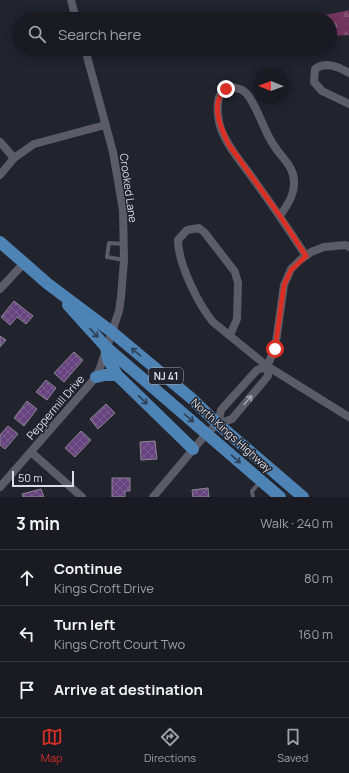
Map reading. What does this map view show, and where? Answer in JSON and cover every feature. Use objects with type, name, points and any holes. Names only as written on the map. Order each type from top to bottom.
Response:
[{"type":"main road","name":"North Kings Highway","points":[[0,242],[48,284],[112,332],[191,398],[218,424],[303,497]]},
{"type":"main road","name":"North Kings Highway","points":[[48,284],[106,347],[280,497]]},
{"type":"main road","points":[[106,347],[108,359],[117,375],[193,449]]},
{"type":"main road","points":[[96,377],[117,375]]},
{"type":"street","points":[[71,0],[74,12]]},
{"type":"street","name":"Crooked Lane","points":[[87,56],[113,152],[123,210],[124,260],[119,311],[112,332]]},
{"type":"street","points":[[349,73],[343,69],[323,65],[315,69],[314,82],[322,91],[349,104]]},
{"type":"street","points":[[280,216],[293,194],[293,172],[274,147],[246,93],[240,89],[232,87],[226,89],[220,93],[218,100],[218,112],[221,129],[229,145],[280,216],[306,256]]},
{"type":"street","points":[[0,175],[14,158],[34,144],[105,125]]},
{"type":"street","points":[[0,142],[14,158]]},
{"type":"street","points":[[230,335],[237,319],[238,283],[235,272],[206,233],[199,228],[188,230],[178,240],[178,247],[182,261],[198,300],[207,314],[230,335],[267,366],[349,417]]},
{"type":"street","points":[[153,497],[207,433],[218,424],[232,419],[268,376],[267,366],[275,349],[284,285],[291,270],[311,252],[324,247],[346,245],[349,247]]},
{"type":"street","points":[[0,289],[24,263]]},
{"type":"street","name":"Peppermill Drive","points":[[0,487],[96,377],[112,332]]},
{"type":"street","points":[[218,424],[221,410],[257,370],[267,366]]},
{"type":"street","points":[[31,452],[82,497]]},
{"type":"lane","points":[[124,244],[109,243],[107,257],[124,260]]},
{"type":"lane","points":[[253,497],[252,491],[261,481]]},
{"type":"green space","points":[[349,10],[349,35],[337,36],[337,13]]},
{"type":"building","points":[[14,301],[33,316],[26,324],[17,317],[10,325],[1,317]]},
{"type":"building","points":[[0,336],[6,340],[0,347]]},
{"type":"building","points":[[74,352],[83,360],[64,382],[54,373]]},
{"type":"building","points":[[46,380],[56,388],[47,400],[36,392]]},
{"type":"building","points":[[27,401],[37,409],[24,426],[14,418]]},
{"type":"building","points":[[106,404],[115,413],[98,429],[90,419]]},
{"type":"building","points":[[8,426],[18,434],[5,449],[0,445],[0,435]]},
{"type":"building","points":[[81,431],[91,440],[75,457],[65,448]]},
{"type":"building","points":[[155,441],[157,459],[141,460],[140,442]]},
{"type":"building","points":[[112,478],[130,478],[130,491],[125,491],[125,497],[112,497]]},
{"type":"building","points":[[208,488],[209,497],[193,497],[192,490]]},
{"type":"building","points":[[41,489],[44,497],[23,497],[22,494]]},
{"type":"route","points":[[226,89],[220,93],[218,100],[218,112],[221,129],[229,145],[280,216],[306,256],[291,270],[284,285],[275,349]]}]
